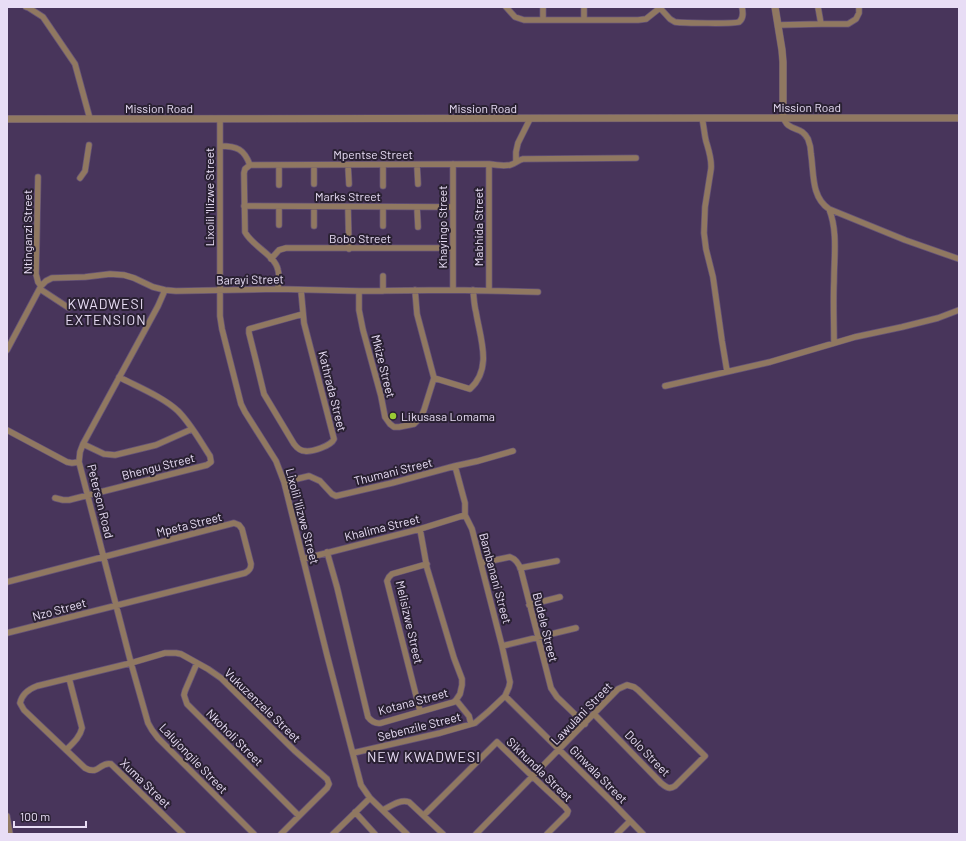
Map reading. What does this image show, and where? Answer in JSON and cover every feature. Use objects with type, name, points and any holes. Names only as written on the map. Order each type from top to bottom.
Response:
[{"type":"street","points":[[26,7],[43,17],[75,64],[90,119]]},
{"type":"street","points":[[506,7],[515,17],[524,20],[642,20],[649,18],[660,7],[670,19],[675,22],[728,23],[739,21],[742,16],[742,7]]},
{"type":"street","points":[[543,7],[543,20]]},
{"type":"street","points":[[584,7],[584,20]]},
{"type":"street","points":[[775,7],[783,62],[784,118],[788,125],[799,130],[808,138],[811,152],[814,185],[819,199],[829,208],[905,240],[959,259]]},
{"type":"street","points":[[818,7],[821,24]]},
{"type":"street","points":[[778,25],[848,24],[856,19],[859,13],[859,7]]},
{"type":"street","points":[[702,118],[712,164],[705,207],[704,233],[713,277],[727,371]]},
{"type":"street","name":"Mission Road","points":[[7,119],[959,118]]},
{"type":"street","name":"Lixolil 'Ilizwe Street","points":[[220,119],[220,316],[241,404],[276,461],[284,482],[361,785],[370,798],[407,834]]},
{"type":"street","points":[[516,162],[518,143],[530,119]]},
{"type":"street","points":[[80,178],[85,171],[89,145]]},
{"type":"street","points":[[220,146],[239,149],[246,156],[250,166],[245,168],[244,173],[245,232],[276,265],[279,272],[278,289]]},
{"type":"street","name":"Mpentse Street","points":[[250,166],[417,164],[508,165],[523,159],[636,158]]},
{"type":"street","points":[[417,164],[418,184]]},
{"type":"street","name":"Khayingo Street","points":[[453,164],[453,290]]},
{"type":"street","name":"Mabhida Street","points":[[489,164],[489,291]]},
{"type":"street","points":[[279,165],[279,185]]},
{"type":"street","points":[[314,165],[314,184]]},
{"type":"street","points":[[348,165],[349,184]]},
{"type":"street","points":[[383,165],[383,186]]},
{"type":"street","name":"Ntinganzi Street","points":[[38,177],[36,274],[40,288]]},
{"type":"street","name":"Marks Street","points":[[244,206],[452,206]]},
{"type":"street","points":[[279,225],[280,207]]},
{"type":"street","points":[[314,207],[314,226]]},
{"type":"street","points":[[348,207],[349,249]]},
{"type":"street","points":[[383,207],[383,226]]},
{"type":"street","points":[[418,207],[418,227]]},
{"type":"street","points":[[829,208],[835,232],[834,343]]},
{"type":"street","name":"Bobo Street","points":[[271,259],[279,250],[286,248],[453,248]]},
{"type":"street","name":"Barayi Street","points":[[40,288],[46,281],[52,278],[85,277],[110,274],[124,275],[153,287],[176,291],[278,289],[359,291],[473,290],[538,292]]},
{"type":"street","points":[[383,276],[383,291]]},
{"type":"street","points":[[7,350],[40,288],[69,308]]},
{"type":"street","name":"Peterson Road","points":[[131,663],[79,462],[79,457],[83,444],[158,306],[165,290]]},
{"type":"street","name":"Kathrada Street","points":[[301,290],[304,323],[334,439],[333,442],[310,451],[299,449],[294,444],[264,394],[248,333],[249,329],[303,314]]},
{"type":"street","points":[[416,290],[417,314],[434,378],[470,389],[479,378],[484,364],[484,354],[475,311],[473,290]]},
{"type":"street","name":"Mkize Street","points":[[359,291],[359,310],[363,330],[381,396],[385,417],[390,424],[394,427],[399,427],[414,424],[419,420],[424,410],[434,378]]},
{"type":"street","points":[[665,386],[770,362],[854,337],[938,318],[959,310]]},
{"type":"street","name":"Bhengu Street","points":[[55,498],[66,501],[88,496],[209,464],[211,462],[210,456],[183,416],[173,407],[157,397],[120,377]]},
{"type":"street","points":[[83,444],[104,454],[114,455],[156,445],[192,429]]},
{"type":"street","points":[[7,430],[67,462],[79,462]]},
{"type":"street","name":"Thumani Street","points":[[284,482],[310,476],[320,481],[332,494],[336,496],[513,451]]},
{"type":"street","name":"Bambanani Street","points":[[455,466],[465,503],[465,515],[472,529],[510,682],[505,696]]},
{"type":"street","name":"Khalima Street","points":[[303,559],[420,529],[465,515]]},
{"type":"street","name":"Mpeta Street","points":[[104,557],[234,523],[239,525],[242,529],[251,564],[248,572],[245,573],[116,606]]},
{"type":"street","name":"Kotana Street","points":[[327,552],[337,587],[368,717],[373,722],[379,723],[446,705],[456,700],[460,694],[462,679],[454,658],[426,564],[420,529]]},
{"type":"street","points":[[7,582],[104,557]]},
{"type":"street","points":[[481,563],[510,557],[515,559],[520,568],[557,561]]},
{"type":"street","name":"Melisizwe Street","points":[[420,711],[387,581],[392,574],[426,564]]},
{"type":"street","name":"Budele Street","points":[[520,568],[550,688],[585,724]]},
{"type":"street","points":[[529,605],[560,597]]},
{"type":"street","name":"Nzo Street","points":[[7,633],[116,606]]},
{"type":"street","points":[[502,646],[576,628]]},
{"type":"street","name":"Vukuzenzele Street","points":[[20,702],[23,696],[31,688],[37,686],[171,652],[181,654],[221,678],[295,751],[327,779],[329,784],[327,788],[281,834]]},
{"type":"street","name":"Lalujongile Street","points":[[131,663],[146,717],[152,730],[164,744],[254,834]]},
{"type":"street","name":"Nkoholi Street","points":[[197,663],[184,695],[187,704],[299,816]]},
{"type":"street","points":[[66,750],[79,737],[82,728],[69,678]]},
{"type":"street","name":"Lawulani Street","points":[[476,834],[594,714],[622,687],[627,685],[634,687],[705,756]]},
{"type":"street","name":"Sebenzile Street","points":[[353,753],[440,733],[471,724],[481,718],[505,696]]},
{"type":"street","name":"Ginwala Street","points":[[505,696],[643,834]]},
{"type":"street","points":[[456,700],[469,716],[471,724]]},
{"type":"street","name":"Xuma Street","points":[[20,702],[28,714],[85,768],[94,770],[108,763],[115,767],[183,834]]},
{"type":"street","name":"Dolo Street","points":[[594,714],[661,783],[668,788],[675,786],[705,756]]},
{"type":"street","name":"Sikhundla Street","points":[[424,815],[497,742],[566,807],[568,811],[567,814],[547,834]]},
{"type":"street","points":[[333,834],[370,798]]},
{"type":"street","points":[[383,810],[397,802],[407,801],[443,834]]},
{"type":"street","points":[[355,812],[375,834]]},
{"type":"street","points":[[7,816],[10,834]]},
{"type":"street","points":[[618,834],[630,821]]},
{"type":"place","name":"Likusasa Lomama","points":[[393,416]]},
{"type":"district","name":"KWADWESI EXTENSION","points":[[106,312]]},
{"type":"district","name":"NEW KWADWESI","points":[[424,756]]}]
